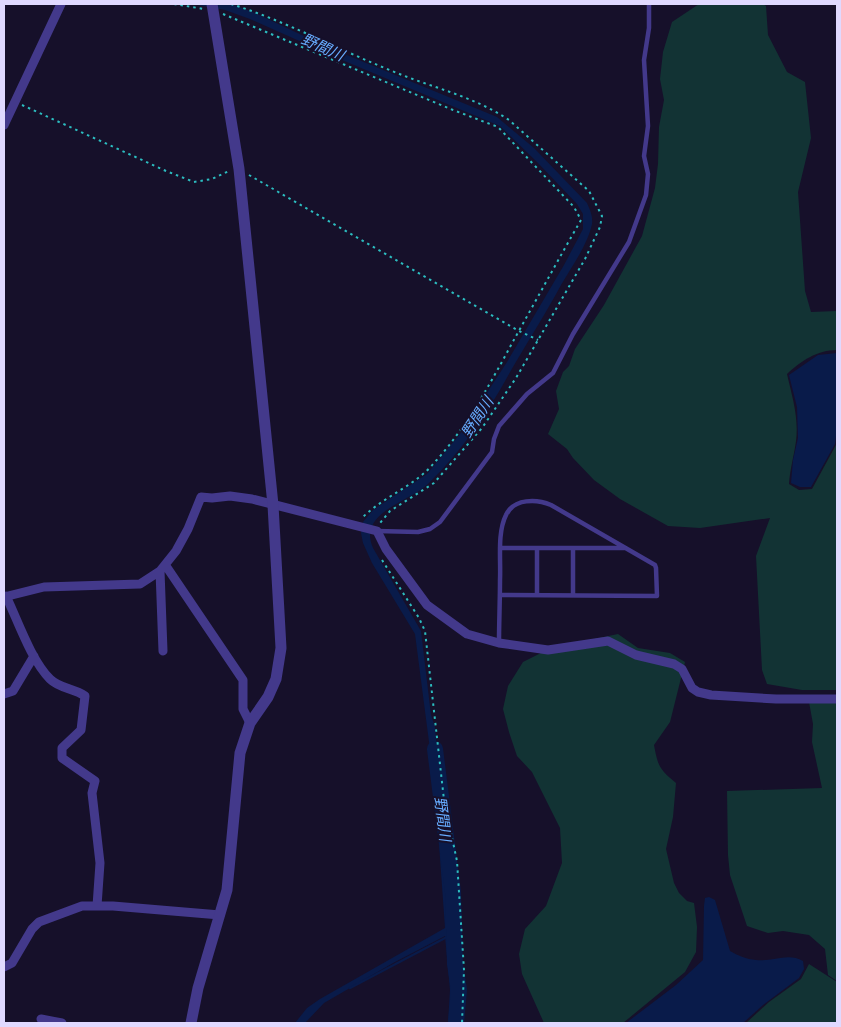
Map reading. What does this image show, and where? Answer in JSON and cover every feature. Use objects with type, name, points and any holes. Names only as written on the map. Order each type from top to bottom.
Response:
[{"type":"street","points":[[4,125],[61,4]]},
{"type":"street","points":[[191,1023],[198,988],[227,890],[240,753],[250,723],[268,697],[276,679],[281,648],[273,505],[239,169],[212,7]]},
{"type":"street","points":[[97,906],[100,863],[92,793],[96,781],[62,758],[62,748],[81,730],[85,696],[77,690],[63,688],[50,679],[34,656],[5,596],[44,587],[140,584],[163,568],[188,529],[200,497],[230,496],[377,531],[386,549],[427,605],[467,634],[499,643],[548,650],[608,641],[636,655],[674,664],[682,669],[692,688],[698,692],[711,695],[747,698],[837,699]]},
{"type":"street","points":[[162,651],[163,568]]},
{"type":"street","points":[[163,568],[243,680],[243,709],[250,723]]},
{"type":"street","points":[[4,694],[13,691],[34,656]]},
{"type":"street","points":[[4,967],[12,963],[32,929],[40,922],[82,906],[113,906],[220,915]]},
{"type":"street","points":[[41,1019],[62,1023]]},
{"type":"lane","points":[[377,531],[418,532],[430,529],[440,522],[492,452],[499,426],[527,394],[553,373],[573,334],[629,242],[646,194],[648,174],[644,156],[648,126],[644,60],[649,28],[649,4]]},
{"type":"lane","points":[[499,643],[501,539],[505,516],[515,504],[528,501],[551,505],[655,565],[656,568],[657,596],[500,595]]},
{"type":"lane","points":[[501,548],[626,548]]},
{"type":"lane","points":[[537,548],[537,595]]},
{"type":"lane","points":[[572,595],[573,548]]},
{"type":"path","points":[[174,4],[212,7],[452,110],[498,127],[574,207],[581,220],[473,410],[434,464],[418,478],[390,494],[368,511],[360,520],[358,526]]},
{"type":"path","points":[[231,4],[259,13],[398,74],[499,113],[589,191],[602,216],[600,227],[585,259],[516,378],[482,428],[434,483],[390,511],[380,523],[377,531]]},
{"type":"path","points":[[14,101],[194,182],[212,179],[230,170],[239,169],[519,331],[538,340]]},
{"type":"path","points":[[381,558],[419,618],[425,631],[444,800],[457,860],[464,970],[462,1023]]},
{"type":"green space","points":[[699,4],[763,4],[766,6],[768,35],[787,72],[805,82],[811,138],[798,192],[805,291],[811,312],[837,311],[837,350],[816,354],[787,374],[797,424],[789,484],[799,490],[812,489],[837,443],[837,690],[802,690],[767,684],[762,670],[756,556],[770,518],[700,528],[668,526],[620,499],[594,480],[567,449],[548,434],[559,409],[556,391],[563,372],[569,366],[575,349],[604,305],[642,236],[655,188],[658,164],[659,127],[664,100],[660,79],[663,52],[672,22]]},
{"type":"green space","points":[[618,634],[638,648],[670,653],[685,662],[670,722],[654,745],[660,767],[676,783],[673,817],[666,849],[674,883],[679,893],[687,901],[694,903],[697,927],[696,952],[685,972],[623,1023],[544,1023],[522,974],[519,954],[525,929],[546,906],[562,863],[560,828],[532,772],[517,756],[503,709],[508,686],[523,662],[551,648]]},
{"type":"green space","points":[[837,701],[837,981],[828,975],[825,949],[809,935],[783,931],[768,933],[747,926],[730,875],[727,791],[822,788],[812,742],[813,724],[809,702]]},
{"type":"green space","points":[[809,964],[837,982],[837,1023],[746,1023],[769,1002],[801,979]]},
{"type":"water","name":"野間川","points":[[192,4],[227,4],[237,6],[325,46],[497,117],[534,148],[587,203],[591,213],[592,224],[583,248],[501,389],[482,418],[440,472],[420,490],[388,509],[379,517],[372,525],[370,536],[373,548],[421,631],[431,715],[435,727],[453,931],[457,990],[453,1023],[448,1023],[450,990],[445,936],[393,963],[324,1003],[305,1023],[295,1023],[307,1008],[320,999],[445,928],[435,788],[415,634],[372,563],[363,543],[361,533],[363,522],[373,510],[427,474],[460,434],[507,362],[564,265],[583,229],[583,214],[577,204],[500,126],[250,19],[225,10]]},
{"type":"water","points":[[837,353],[837,428],[835,444],[811,487],[800,487],[791,483],[793,460],[798,438],[797,407],[789,375],[818,355]]},
{"type":"water","points":[[709,897],[715,900],[730,951],[756,960],[786,957],[797,958],[803,961],[804,969],[799,978],[763,1005],[743,1023],[626,1023],[676,985],[703,960],[704,906],[705,898]]},
{"type":"waterway","name":"野間川","points":[[435,749],[453,892],[455,964],[459,990],[456,1023]]},
{"type":"waterway","points":[[350,988],[447,937]]}]
